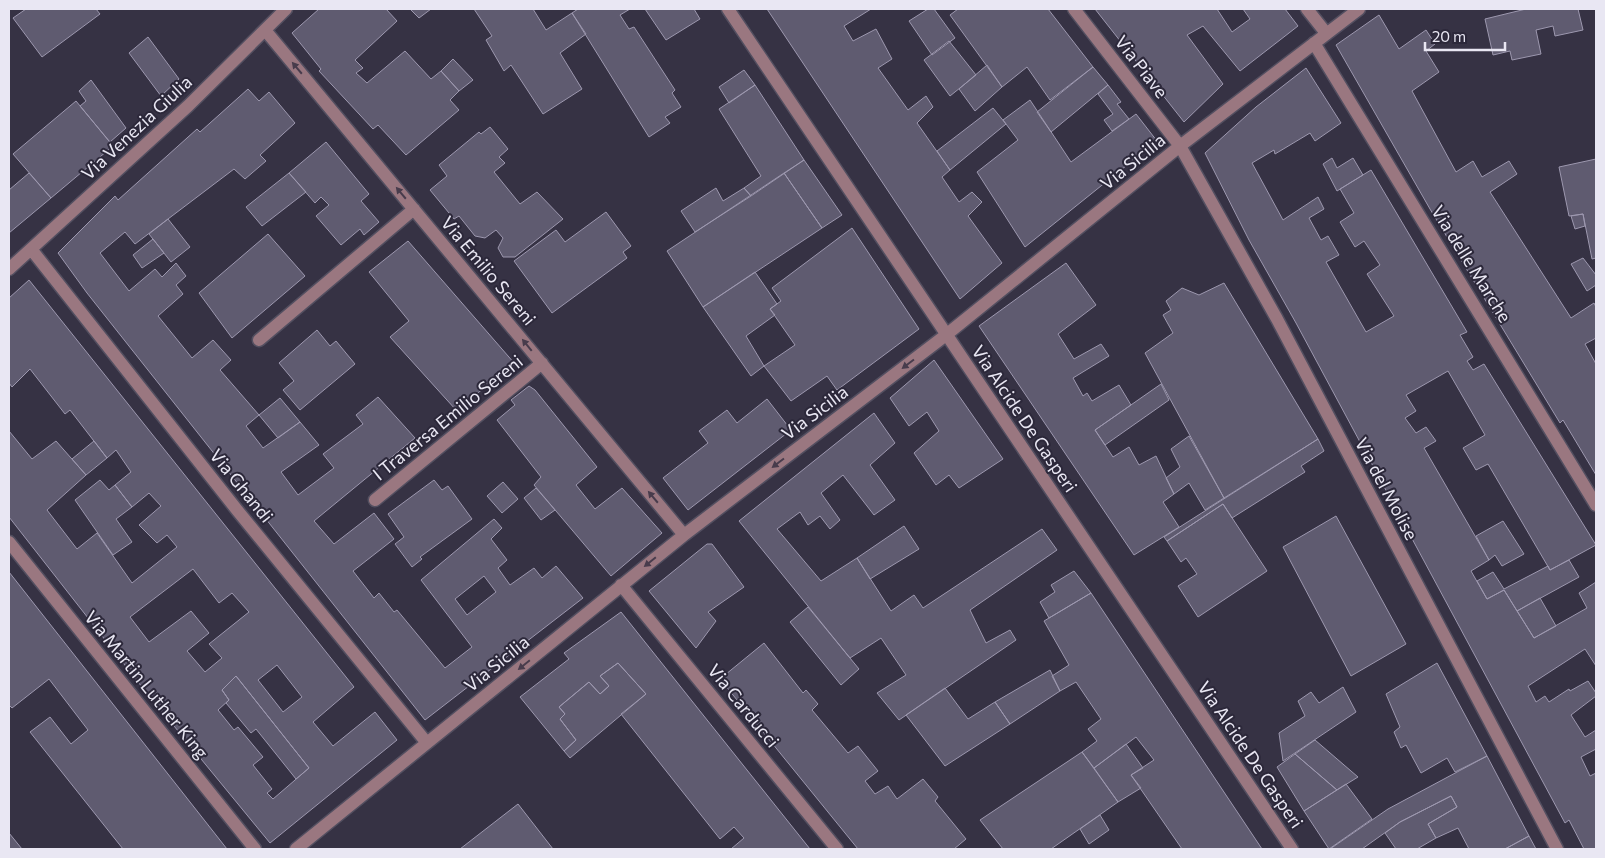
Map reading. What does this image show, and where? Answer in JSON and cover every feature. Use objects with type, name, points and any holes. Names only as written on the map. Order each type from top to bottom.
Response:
[{"type":"street","name":"Via Venezia Giulia","points":[[9,268],[188,106],[286,9]]},
{"type":"street","name":"Via Alcide De Gasperi","points":[[728,9],[1292,849]]},
{"type":"street","name":"Via Piave","points":[[1074,9],[1180,146]]},
{"type":"street","points":[[1307,9],[1326,33]]},
{"type":"street","name":"Via Sicilia","points":[[296,849],[684,535],[946,335],[1180,146],[1359,9]]},
{"type":"street","name":"Via Emilio Sereni","points":[[265,30],[684,535]]},
{"type":"street","name":"Via delle Marche","points":[[1314,43],[1596,505]]},
{"type":"street","name":"Via del Molise","points":[[1180,146],[1277,319],[1557,849]]},
{"type":"street","points":[[259,340],[414,209]]},
{"type":"street","name":"Via Ghandi","points":[[31,249],[237,510],[427,743]]},
{"type":"street","name":"I Traversa Emilio Sereni","points":[[375,500],[542,363]]},
{"type":"street","name":"Via Martin Luther King","points":[[9,542],[255,849]]},
{"type":"street","name":"Via Carducci","points":[[621,586],[837,849]]},
{"type":"building","points":[[26,9],[96,9],[100,14],[42,57],[13,18]]},
{"type":"building","points":[[319,9],[386,9],[397,21],[355,60],[363,68],[356,73],[367,83],[405,51],[431,79],[441,71],[459,91],[450,100],[459,110],[406,155],[378,125],[373,129],[319,71],[321,69],[292,33]]},
{"type":"building","points":[[410,9],[431,9],[419,18]]},
{"type":"building","points":[[474,9],[533,9],[546,30],[572,13],[586,34],[560,53],[582,89],[543,114],[511,65],[504,71],[486,40],[492,36]]},
{"type":"building","points":[[578,9],[630,9],[620,15],[629,29],[634,27],[675,90],[672,93],[681,107],[665,117],[670,123],[649,137],[572,13]]},
{"type":"building","points":[[645,9],[694,9],[700,19],[666,40]]},
{"type":"building","points":[[767,9],[871,9],[844,26],[853,41],[876,29],[892,59],[878,68],[908,110],[926,96],[933,107],[917,123],[950,170],[942,177],[959,202],[972,192],[982,202],[968,216],[1002,263],[960,299]]},
{"type":"building","points":[[928,9],[934,9],[955,38],[932,55],[909,21]]},
{"type":"building","points":[[958,9],[1048,9],[1093,67],[1050,100],[1027,67],[1002,87],[950,15]]},
{"type":"building","points":[[1095,9],[1217,9],[1232,32],[1250,19],[1243,9],[1285,9],[1298,26],[1240,71],[1203,26],[1187,35],[1223,84],[1184,122]]},
{"type":"building","points":[[1526,9],[1578,9],[1583,30],[1555,36],[1553,26],[1536,30],[1541,54],[1512,60],[1510,51],[1493,55],[1485,19]]},
{"type":"building","points":[[1379,15],[1399,49],[1426,30],[1435,44],[1426,51],[1439,72],[1412,91],[1456,172],[1473,161],[1482,177],[1509,161],[1517,174],[1490,192],[1571,318],[1594,303],[1596,307],[1596,338],[1585,344],[1596,364],[1596,475],[1563,420],[1560,423],[1430,209],[1336,45]]},
{"type":"building","points":[[148,37],[179,79],[161,96],[129,53]]},
{"type":"building","points":[[949,41],[976,75],[950,96],[924,60]]},
{"type":"building","points":[[453,59],[473,80],[459,91],[441,71]]},
{"type":"building","points":[[987,65],[1002,87],[975,111],[959,89]]},
{"type":"building","points":[[1093,67],[1108,85],[1051,132],[1037,112]]},
{"type":"building","points":[[1306,68],[1341,123],[1315,141],[1310,133],[1275,154],[1274,150],[1252,163],[1283,220],[1318,197],[1324,209],[1309,218],[1321,240],[1328,236],[1339,255],[1326,262],[1366,332],[1394,316],[1367,274],[1380,265],[1364,241],[1355,247],[1340,222],[1354,213],[1340,189],[1371,170],[1467,332],[1460,335],[1473,357],[1467,361],[1473,370],[1484,364],[1596,545],[1550,570],[1488,464],[1476,470],[1463,448],[1485,435],[1448,371],[1406,395],[1416,411],[1405,418],[1416,433],[1426,427],[1436,441],[1424,448],[1489,560],[1471,571],[1487,599],[1504,590],[1534,638],[1587,608],[1579,593],[1596,582],[1596,666],[1585,649],[1528,686],[1536,702],[1545,696],[1549,702],[1569,689],[1570,691],[1588,681],[1596,693],[1596,696],[1571,715],[1585,737],[1596,730],[1596,749],[1581,757],[1590,776],[1596,773],[1596,849],[1584,849],[1569,820],[1565,823],[1296,323],[1249,240],[1205,153],[1256,107]]},
{"type":"building","points":[[744,70],[755,85],[729,103],[719,87]]},
{"type":"building","points":[[91,80],[126,128],[110,142],[80,106],[86,101],[79,91]]},
{"type":"building","points":[[755,85],[804,160],[751,196],[744,188],[761,176],[719,109]]},
{"type":"building","points":[[1108,85],[1121,102],[1117,104],[1129,119],[1112,131],[1104,120],[1113,114],[1098,94]]},
{"type":"building","points":[[248,89],[259,101],[269,92],[295,123],[260,155],[266,161],[245,179],[234,169],[135,244],[125,232],[100,253],[129,291],[155,269],[162,277],[176,263],[186,276],[176,285],[183,294],[158,316],[192,358],[213,340],[231,360],[220,370],[259,415],[246,426],[263,448],[300,422],[319,445],[281,472],[298,495],[334,468],[323,454],[363,424],[356,415],[378,397],[415,438],[314,521],[334,544],[374,513],[394,539],[353,571],[374,598],[379,593],[394,612],[397,610],[445,668],[472,647],[421,580],[494,519],[502,528],[491,539],[507,560],[498,568],[510,585],[534,568],[542,578],[556,566],[583,598],[425,720],[87,293],[58,253],[115,196],[118,200],[197,129],[200,132]],"holes":[[[484,576],[496,592],[467,615],[455,599]]]},
{"type":"building","points":[[1030,100],[1071,162],[1136,114],[1157,141],[1025,247],[977,172],[1018,140],[1003,120]]},
{"type":"building","points":[[76,101],[113,146],[51,198],[13,154]]},
{"type":"building","points":[[993,108],[1006,124],[950,170],[937,151]]},
{"type":"building","points":[[490,127],[508,149],[499,157],[505,163],[494,172],[520,204],[537,192],[563,219],[515,257],[503,257],[498,248],[503,238],[496,230],[485,238],[475,236],[459,216],[454,219],[430,190],[447,176],[439,165],[479,132],[481,134]]},
{"type":"building","points":[[326,142],[369,194],[361,201],[379,222],[364,235],[360,229],[341,245],[316,216],[329,205],[321,197],[315,203],[289,173]]},
{"type":"building","points":[[1332,158],[1337,168],[1353,158],[1363,175],[1337,191],[1323,164]]},
{"type":"building","points":[[1596,159],[1596,258],[1592,259],[1583,214],[1569,216],[1559,167]]},
{"type":"building","points":[[804,160],[842,215],[822,228],[784,173]]},
{"type":"building","points":[[29,173],[51,198],[9,233],[9,190]]},
{"type":"building","points":[[289,173],[306,192],[262,226],[246,207]]},
{"type":"building","points":[[784,173],[822,228],[703,307],[667,251]]},
{"type":"building","points":[[716,188],[723,201],[744,188],[751,196],[695,232],[681,211]]},
{"type":"building","points":[[606,212],[631,246],[623,252],[627,258],[552,313],[514,261],[556,230],[565,242]]},
{"type":"building","points":[[1583,214],[1585,226],[1575,229],[1571,216]]},
{"type":"building","points":[[168,219],[190,247],[171,262],[149,234]]},
{"type":"building","points":[[852,228],[919,329],[837,390],[827,376],[791,401],[764,366],[795,345],[770,309],[781,301],[772,288]]},
{"type":"building","points":[[268,234],[305,276],[232,338],[199,293]]},
{"type":"building","points":[[153,239],[164,253],[142,268],[133,255]]},
{"type":"building","points":[[408,241],[515,364],[456,410],[390,337],[409,321],[369,272]]},
{"type":"building","points":[[1583,258],[1596,275],[1596,285],[1587,291],[1571,264]]},
{"type":"building","points":[[1066,263],[1096,305],[1058,334],[1074,359],[1101,344],[1109,356],[1073,378],[1083,396],[1087,393],[1092,401],[1119,385],[1131,405],[1095,430],[1113,457],[1129,447],[1139,465],[1156,456],[1174,494],[1163,502],[1179,527],[1134,555],[979,326]]},
{"type":"building","points":[[755,272],[777,304],[770,309],[775,315],[746,336],[764,366],[751,376],[703,307]]},
{"type":"building","points":[[29,280],[354,687],[313,722],[333,746],[375,712],[397,740],[270,843],[142,687],[9,517],[9,431],[32,459],[56,441],[86,475],[47,510],[77,549],[97,533],[132,583],[177,547],[167,535],[157,543],[139,525],[161,506],[149,493],[132,507],[115,485],[131,472],[116,450],[107,458],[70,410],[65,414],[30,369],[12,387],[9,383],[9,298]],"holes":[[[193,569],[219,603],[232,593],[249,612],[209,644],[222,658],[205,672],[187,651],[209,633],[191,611],[149,642],[130,617]],[[277,665],[302,697],[283,712],[258,680]],[[236,676],[309,768],[273,799],[267,793],[272,789],[253,765],[263,757],[238,727],[234,730],[218,710],[229,700],[222,690]]]},
{"type":"building","points":[[1224,283],[1318,439],[1224,498],[1145,353],[1173,333],[1163,315],[1171,310],[1166,301],[1182,288],[1199,295]]},
{"type":"building","points":[[317,330],[330,346],[336,341],[355,364],[300,410],[283,390],[294,381],[279,363]]},
{"type":"building","points":[[934,360],[1003,459],[959,488],[949,475],[936,485],[914,453],[939,431],[927,412],[909,426],[890,398]]},
{"type":"building","points":[[1161,384],[1169,400],[1105,445],[1095,430]]},
{"type":"building","points":[[529,386],[535,390],[597,467],[576,485],[595,509],[622,488],[662,533],[611,576],[534,485],[541,477],[497,420],[515,405],[511,400]]},
{"type":"building","points":[[280,398],[300,422],[278,438],[259,415]]},
{"type":"building","points":[[767,399],[791,430],[688,510],[663,478],[708,443],[699,431],[727,410],[737,423]]},
{"type":"building","points":[[874,413],[895,443],[870,465],[895,500],[874,515],[843,475],[821,493],[840,520],[830,529],[820,516],[808,525],[800,512],[777,529],[821,581],[857,558],[891,611],[914,595],[923,608],[1042,529],[1057,550],[970,610],[986,643],[1010,630],[1016,640],[899,720],[877,693],[906,675],[881,638],[850,658],[739,521]]},
{"type":"building","points":[[1189,436],[1224,498],[1205,510],[1189,483],[1174,494],[1166,478],[1180,467],[1171,449]]},
{"type":"building","points":[[1318,439],[1324,451],[1301,466],[1305,472],[1232,518],[1223,504],[1167,541],[1164,537]]},
{"type":"building","points":[[94,441],[107,458],[86,475],[72,459]]},
{"type":"building","points":[[100,480],[109,490],[115,485],[132,507],[116,519],[132,542],[113,555],[75,500]]},
{"type":"building","points":[[434,480],[442,490],[448,486],[472,519],[420,557],[422,559],[412,567],[395,544],[404,537],[388,514]]},
{"type":"building","points":[[503,482],[518,499],[502,513],[487,496]]},
{"type":"building","points":[[536,488],[555,510],[541,520],[524,498]]},
{"type":"building","points":[[1223,504],[1267,571],[1198,617],[1178,586],[1197,574],[1186,558],[1181,562],[1167,541]]},
{"type":"building","points":[[1336,516],[1406,644],[1351,676],[1283,547]]},
{"type":"building","points":[[1503,521],[1524,554],[1502,566],[1495,555],[1489,560],[1476,536]]},
{"type":"building","points":[[904,526],[919,549],[870,579],[857,558]]},
{"type":"building","points":[[707,544],[712,544],[744,587],[708,612],[716,621],[696,648],[649,591]]},
{"type":"building","points":[[1569,560],[1579,577],[1517,611],[1504,590],[1487,599],[1477,581],[1493,572],[1504,589],[1548,566],[1550,570]]},
{"type":"building","points":[[1074,571],[1091,593],[1049,618],[1040,602],[1055,592],[1051,585]]},
{"type":"building","points":[[9,572],[227,849],[123,849],[30,732],[50,717],[71,744],[88,730],[49,679],[12,708],[9,705]]},
{"type":"building","points":[[1091,593],[1262,849],[1182,849],[1131,775],[1154,760],[1136,737],[1094,768],[1082,752],[1097,741],[1088,729],[1101,719],[1076,682],[1060,691],[1052,676],[1069,665],[1044,621]]},
{"type":"building","points":[[1540,598],[1556,626],[1534,638],[1517,611]]},
{"type":"building","points":[[808,607],[859,669],[841,685],[790,622]]},
{"type":"building","points":[[621,612],[810,849],[731,849],[744,838],[734,827],[720,839],[621,714],[646,694],[618,663],[600,676],[609,686],[600,694],[589,682],[559,707],[565,714],[560,719],[576,740],[564,751],[520,697],[569,659],[564,653]]},
{"type":"building","points":[[764,643],[803,693],[806,690],[818,704],[812,710],[848,753],[858,746],[878,771],[865,781],[875,794],[888,786],[897,799],[923,779],[938,797],[935,801],[966,839],[954,849],[858,849],[720,679]]},
{"type":"building","points":[[618,663],[646,694],[570,758],[564,751],[576,740],[560,719],[565,714],[559,707],[589,682],[600,694],[609,686],[600,676]]},
{"type":"building","points":[[1437,663],[1487,756],[1455,772],[1447,758],[1421,773],[1406,745],[1401,748],[1394,732],[1400,727],[1386,694]]},
{"type":"building","points":[[1050,670],[1060,691],[1010,724],[995,702]]},
{"type":"building","points":[[236,676],[309,768],[296,779],[256,729],[251,733],[226,703],[229,700],[222,690]]},
{"type":"building","points":[[1343,687],[1356,712],[1283,761],[1279,733],[1305,716],[1298,701],[1311,692],[1319,703]]},
{"type":"building","points":[[945,688],[968,719],[995,702],[1010,724],[945,766],[906,715]]},
{"type":"building","points":[[1315,740],[1358,777],[1337,790],[1295,754]]},
{"type":"building","points":[[1126,744],[1143,768],[1131,775],[1141,788],[1118,802],[1094,768]]},
{"type":"building","points":[[1082,752],[1118,802],[1051,849],[1003,849],[980,820]]},
{"type":"building","points":[[1295,754],[1337,790],[1304,811],[1277,767]]},
{"type":"building","points":[[1487,756],[1529,836],[1505,849],[1469,849],[1458,828],[1436,838],[1428,824],[1457,807],[1451,796],[1400,822],[1362,849],[1330,849],[1388,809]]},
{"type":"building","points":[[1346,784],[1372,819],[1329,849],[1304,811]]},
{"type":"building","points":[[1451,796],[1457,807],[1428,824],[1436,838],[1417,849],[1396,849],[1385,833],[1400,822]]},
{"type":"building","points":[[518,804],[553,849],[460,849]]},
{"type":"building","points":[[1100,815],[1109,830],[1089,844],[1080,829]]},
{"type":"building","points":[[9,833],[22,849],[9,849]]},
{"type":"building","points":[[1529,836],[1536,849],[1505,849]]}]
